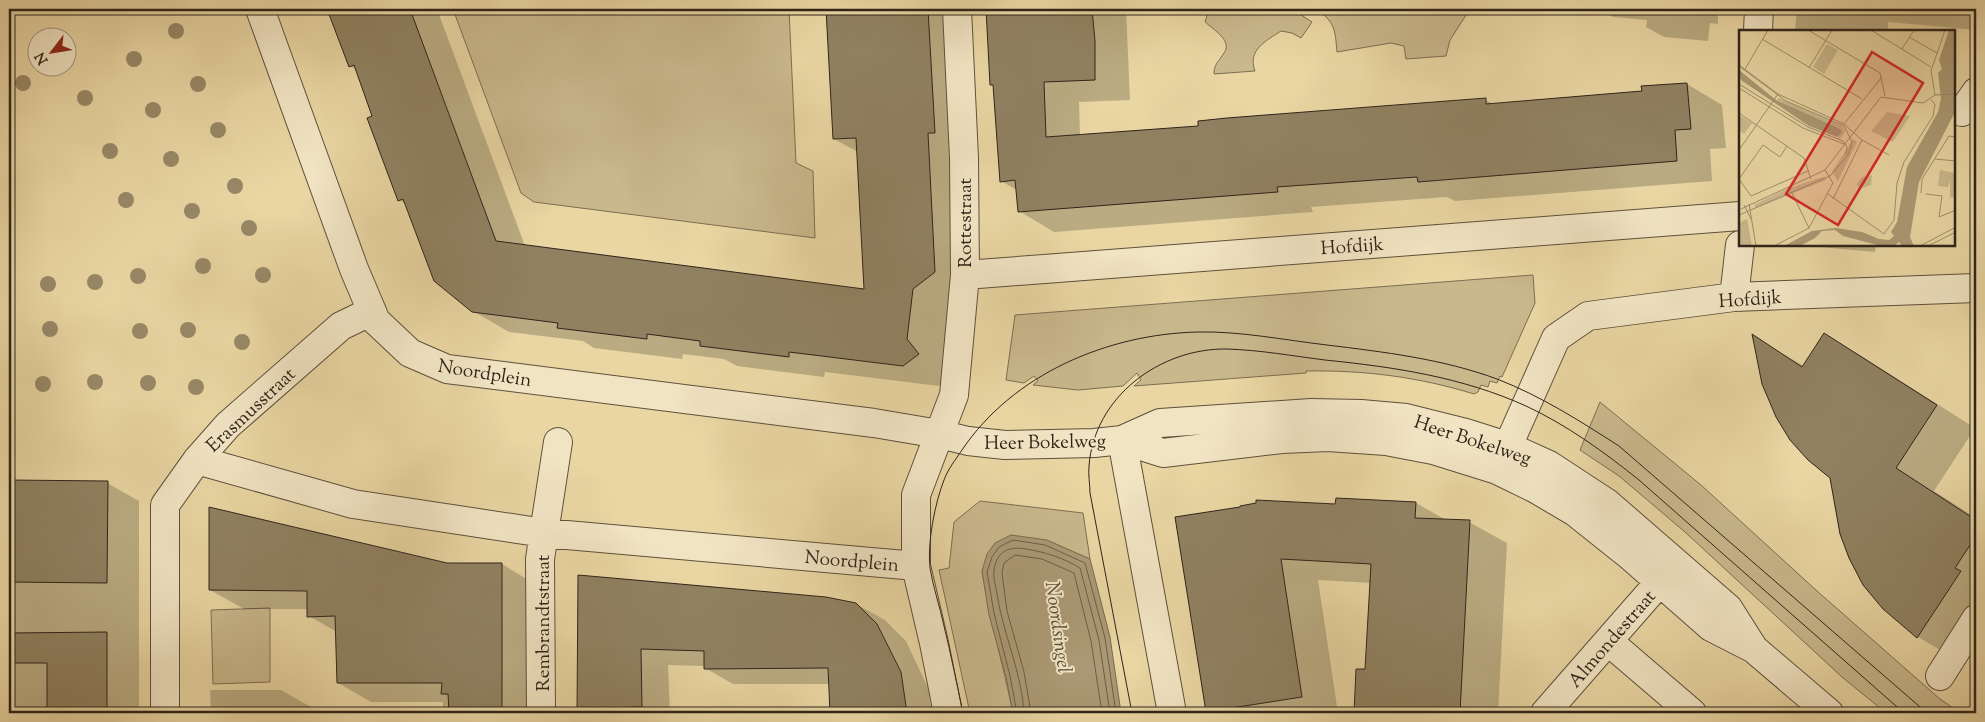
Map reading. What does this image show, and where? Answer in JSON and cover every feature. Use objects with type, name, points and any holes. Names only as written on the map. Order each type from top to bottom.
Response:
[{"type":"street","name":"Noordplein","points":[[260,9],[354,269],[376,321],[410,353],[447,369],[939,434]]},
{"type":"street","name":"Rottestraat","points":[[939,434],[954,395],[965,275],[964,158],[958,9]]},
{"type":"street","points":[[1758,30],[1760,9]]},
{"type":"street","name":"Hofdijk","points":[[965,275],[1739,216]]},
{"type":"street","points":[[1734,297],[1740,246]]},
{"type":"street","name":"Hofdijk","points":[[1502,458],[1556,338],[1588,316],[1734,297],[1976,288]]},
{"type":"street","name":"Erasmusstraat","points":[[165,713],[165,505],[197,460],[228,425],[341,326],[372,311]]},
{"type":"street","name":"Heer Bokelweg","points":[[939,434],[968,441],[1005,444],[1094,443],[1122,440],[1160,423],[1328,413],[1406,418],[1466,433],[1502,458],[1549,465],[1607,503],[1668,572],[1728,608],[1754,649],[1829,713]]},
{"type":"street","points":[[939,434],[916,495],[916,566],[948,713]]},
{"type":"street","points":[[1122,440],[1172,713]]},
{"type":"street","name":"Rembrandtstraat","points":[[541,713],[540,559],[558,442]]},
{"type":"street","name":"Noordplein","points":[[197,460],[353,504],[544,533],[916,566]]},
{"type":"street","name":"Almondestraat","points":[[1558,709],[1608,641],[1668,572]]},
{"type":"street","points":[[1940,676],[1976,619]]},
{"type":"street","points":[[1608,641],[1692,713]]},
{"type":"shaded area","points":[[453,9],[789,9],[796,163],[813,171],[815,238],[534,202],[521,193]]},
{"type":"shaded area","points":[[1209,9],[1292,9],[1312,22],[1301,38],[1292,33],[1281,31],[1259,47],[1254,57],[1255,71],[1214,74],[1216,65],[1226,49],[1226,44],[1221,36],[1205,22]]},
{"type":"shaded area","points":[[1316,9],[1470,9],[1450,40],[1446,56],[1406,59],[1404,46],[1391,43],[1337,52],[1333,27],[1327,18]]},
{"type":"shaded area","points":[[1533,275],[1535,303],[1502,377],[1500,376],[1497,383],[1490,381],[1488,387],[1481,385],[1478,392],[1474,394],[1412,379],[1370,373],[1328,371],[1306,371],[1306,373],[1134,386],[1141,380],[1137,373],[1123,386],[1078,390],[1033,385],[1038,381],[1034,376],[1024,383],[1006,380],[1015,315]]},
{"type":"shaded area","points":[[1600,402],[1701,485],[1817,591],[1940,699],[1960,713],[1886,713],[1842,677],[1685,532],[1619,476],[1580,450]]},
{"type":"shaded area","points":[[980,501],[1083,513],[1090,559],[1047,541],[982,571],[1013,713],[970,713],[939,570],[949,568],[954,522]]},
{"type":"shaded area","points":[[270,608],[270,682],[213,684],[211,610]]},
{"type":"water","name":"Noordsingel","points":[[1011,535],[1047,540],[1090,559],[1110,637],[1121,713],[1013,713],[1006,677],[989,615],[982,571],[987,554],[995,543]]},
{"type":"building","points":[[327,9],[410,9],[496,241],[864,289],[856,138],[833,139],[826,9],[928,9],[935,133],[928,133],[935,272],[913,289],[907,339],[919,354],[903,366],[789,352],[789,357],[700,346],[700,341],[647,334],[647,339],[557,328],[558,323],[472,312],[434,281],[403,199],[398,201],[367,118],[372,116],[354,65],[349,67]]},
{"type":"building","points":[[986,9],[1092,9],[1095,41],[1095,80],[1044,82],[1046,137],[1198,126],[1198,121],[1227,118],[1486,98],[1486,104],[1642,91],[1641,86],[1687,83],[1691,129],[1675,130],[1677,161],[1418,182],[1417,177],[1277,187],[1278,192],[1018,212],[1015,180],[1000,182],[993,85],[990,85]]},
{"type":"building","points":[[1824,333],[1937,405],[1896,468],[1976,520],[1976,536],[1955,568],[1961,571],[1917,638],[1883,609],[1863,585],[1849,558],[1840,534],[1830,478],[1808,460],[1790,440],[1776,417],[1762,384],[1752,334],[1802,367]]},
{"type":"building","points":[[9,480],[108,481],[107,583],[9,582]]},
{"type":"building","points":[[1336,498],[1416,502],[1415,518],[1470,520],[1460,713],[1354,713],[1356,669],[1365,669],[1371,564],[1281,559],[1302,697],[1206,712],[1175,517],[1240,507],[1256,503],[1256,500],[1335,504]]},
{"type":"building","points":[[209,507],[447,563],[502,563],[502,713],[449,713],[448,694],[441,694],[442,683],[337,683],[335,616],[307,617],[307,591],[209,590]]},
{"type":"building","points":[[578,575],[826,597],[856,603],[877,624],[901,672],[907,713],[830,713],[828,668],[704,669],[704,651],[641,649],[642,707],[631,707],[631,713],[577,713]]},
{"type":"building","points":[[107,632],[107,713],[47,713],[47,663],[9,663],[9,633]]},
{"type":"tram line","points":[[963,713],[947,637],[931,575],[929,558],[935,511],[941,489],[950,468],[983,423],[1008,400],[1035,380],[1065,363],[1097,350],[1130,341],[1198,332],[1262,336],[1435,361],[1497,379],[1545,401],[1619,446],[1927,713]]},
{"type":"tram line","points":[[1132,713],[1090,493],[1089,469],[1094,441],[1103,418],[1117,398],[1135,381],[1155,367],[1178,357],[1202,351],[1227,349],[1377,366],[1427,375],[1502,396],[1541,413],[1585,440],[1639,480],[1904,713]]}]
